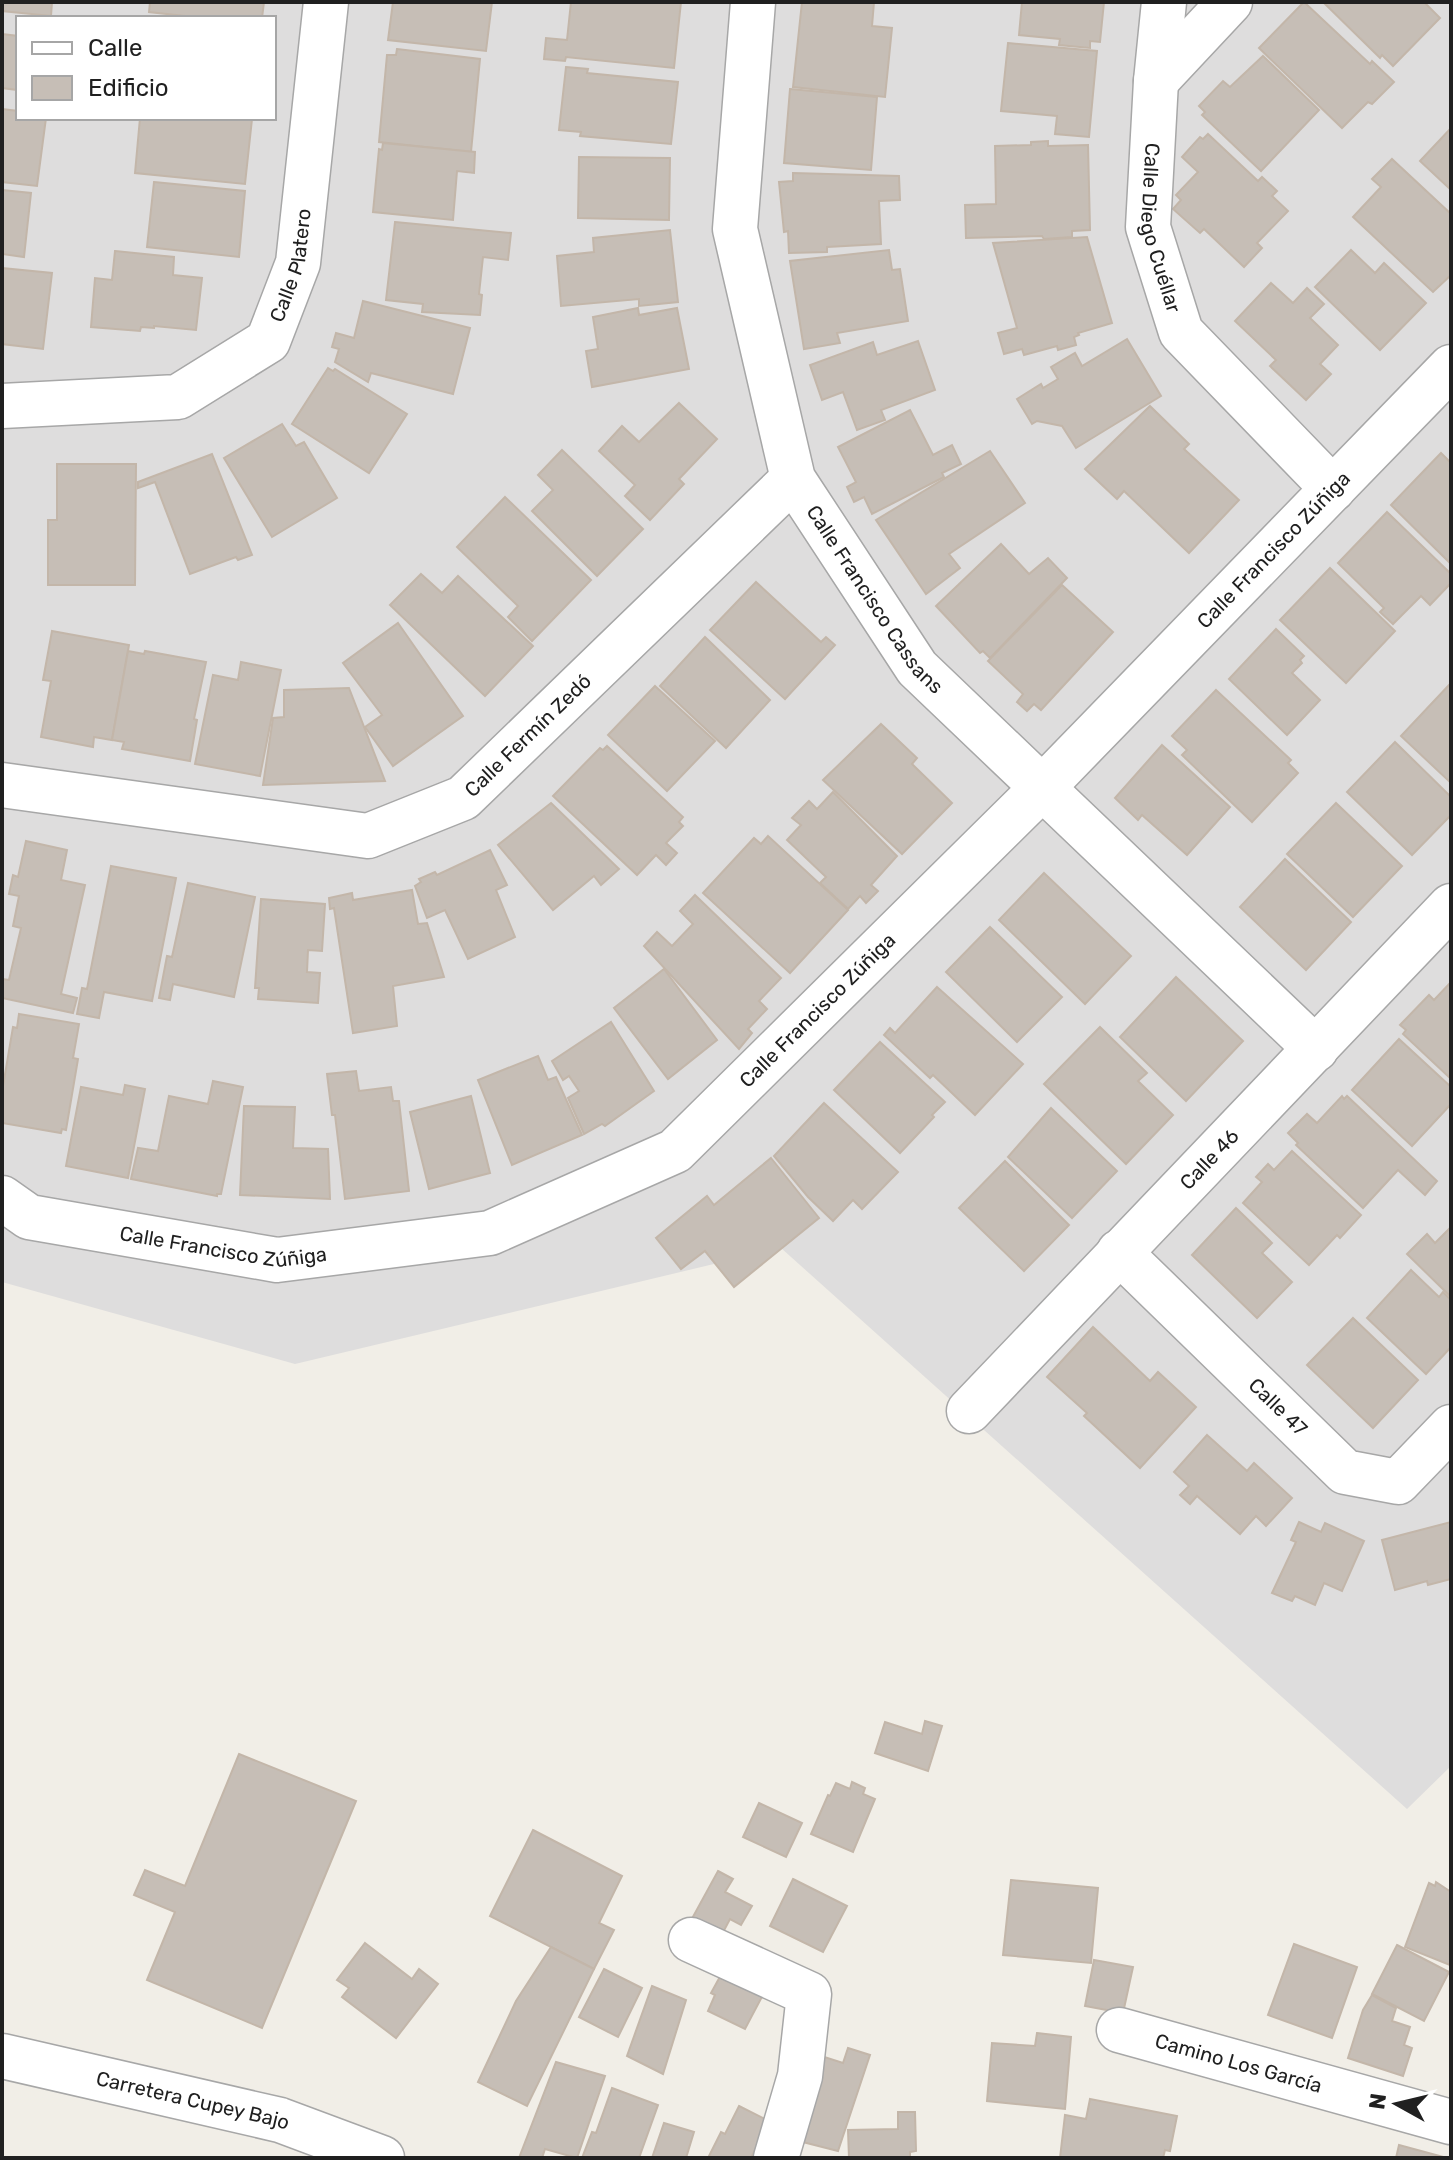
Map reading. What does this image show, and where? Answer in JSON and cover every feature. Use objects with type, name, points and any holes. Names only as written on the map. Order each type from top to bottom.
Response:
[{"type":"street","name":"Calle Platero","points":[[2,406],[178,397],[268,341],[298,263],[326,2]]},
{"type":"street","name":"Calle Francisco Cassans","points":[[753,2],[735,229],[793,479],[917,668],[1316,1049]]},
{"type":"street","name":"Calle Diego Cuéllar","points":[[1164,2],[1148,227],[1181,332],[1333,489]]},
{"type":"street","points":[[1156,81],[1230,2]]},
{"type":"street","name":"Calle Francisco Zúñiga","points":[[2,1198],[29,1217],[277,1260],[490,1233],[675,1151],[1042,788],[1451,367]]},
{"type":"street","name":"Calle Fermín Zedó","points":[[2,785],[368,836],[463,798],[793,479]]},
{"type":"street","name":"Calle 46","points":[[969,1411],[1451,906]]},
{"type":"street","name":"Calle 47","points":[[1119,1252],[1345,1472],[1398,1482],[1451,1427]]},
{"type":"street","points":[[691,1940],[809,1994],[800,2076],[776,2158]]},
{"type":"street","name":"Camino Los García","points":[[1119,2030],[1451,2122]]},
{"type":"street","name":"Carretera Cupey Bajo","points":[[2,2056],[280,2120],[382,2158]]},
{"type":"shaded area","points":[[2,2],[1451,2],[1451,1766],[1407,1809],[781,1248],[295,1364],[2,1282]]},
{"type":"building","points":[[2,2],[52,2],[51,16],[2,11]]},
{"type":"building","points":[[150,2],[264,2],[262,16],[185,16],[149,12]]},
{"type":"building","points":[[393,2],[492,2],[486,51],[388,40]]},
{"type":"building","points":[[571,2],[681,2],[674,68],[566,57],[565,61],[544,59],[546,38],[567,40]]},
{"type":"building","points":[[802,2],[874,2],[872,26],[892,28],[885,97],[793,87]]},
{"type":"building","points":[[1022,2],[1104,2],[1100,42],[1090,41],[1090,48],[1059,45],[1060,39],[1019,35]]},
{"type":"building","points":[[1304,2],[1370,64],[1372,61],[1394,82],[1342,128],[1259,48]]},
{"type":"building","points":[[1323,2],[1424,2],[1440,18],[1393,66],[1382,55],[1380,58]]},
{"type":"building","points":[[2,34],[16,36],[16,90],[2,88]]},
{"type":"building","points":[[1008,43],[1097,51],[1089,137],[1055,134],[1057,116],[1001,111]]},
{"type":"building","points":[[397,49],[480,59],[471,152],[379,142],[387,55],[396,55]]},
{"type":"building","points":[[1263,56],[1319,110],[1261,171],[1202,115],[1205,112],[1199,106],[1223,81],[1230,87]]},
{"type":"building","points":[[566,67],[588,69],[587,73],[678,82],[671,144],[580,136],[581,132],[559,130]]},
{"type":"building","points":[[790,89],[877,97],[871,170],[784,163]]},
{"type":"building","points":[[2,109],[16,111],[16,120],[46,120],[37,186],[2,182]]},
{"type":"building","points":[[140,120],[252,120],[245,184],[135,173]]},
{"type":"building","points":[[1451,128],[1451,190],[1420,161]]},
{"type":"building","points":[[1208,134],[1258,181],[1262,177],[1277,191],[1272,196],[1288,211],[1257,243],[1262,248],[1244,267],[1204,229],[1200,233],[1173,209],[1181,200],[1176,195],[1198,172],[1182,157],[1200,137],[1203,139]]},
{"type":"building","points":[[1048,141],[1048,146],[1088,145],[1090,230],[1072,231],[1072,237],[1044,239],[1042,236],[966,238],[965,205],[996,204],[995,146]]},
{"type":"building","points":[[383,143],[475,152],[474,173],[457,171],[453,220],[373,212],[379,149],[382,150]]},
{"type":"building","points":[[579,157],[670,158],[669,220],[578,218]]},
{"type":"building","points":[[1392,159],[1451,214],[1451,275],[1433,292],[1353,217],[1381,187],[1372,179]]},
{"type":"building","points":[[793,173],[899,176],[900,200],[879,201],[881,244],[827,247],[827,252],[789,253],[779,182],[793,181]]},
{"type":"building","points":[[154,182],[245,191],[239,257],[147,247]]},
{"type":"building","points":[[2,190],[31,193],[24,257],[2,254]]},
{"type":"building","points":[[395,222],[511,233],[508,260],[483,257],[480,315],[422,312],[423,304],[386,300]]},
{"type":"building","points":[[670,230],[678,302],[639,306],[639,299],[561,306],[557,256],[594,252],[593,238]]},
{"type":"building","points":[[1087,237],[1112,323],[1078,333],[1074,337],[1076,345],[1058,350],[1057,346],[1024,355],[1022,349],[1004,354],[998,333],[1017,328],[993,243]]},
{"type":"building","points":[[889,250],[892,270],[900,269],[908,321],[837,333],[840,343],[804,349],[790,261]]},
{"type":"building","points":[[1351,250],[1375,273],[1384,263],[1426,303],[1380,350],[1315,287]]},
{"type":"building","points":[[115,251],[174,257],[173,275],[202,278],[196,330],[154,326],[141,327],[140,331],[91,327],[95,278],[112,280]]},
{"type":"building","points":[[2,268],[52,273],[43,349],[2,344]]},
{"type":"building","points":[[1271,283],[1293,303],[1307,288],[1324,304],[1310,318],[1338,345],[1320,364],[1331,374],[1306,400],[1270,366],[1276,360],[1235,321]]},
{"type":"building","points":[[363,301],[470,328],[453,394],[371,373],[368,382],[335,362],[339,349],[332,347],[336,333],[354,338]]},
{"type":"building","points":[[638,308],[639,315],[677,308],[689,369],[592,387],[586,351],[598,349],[593,317]]},
{"type":"building","points":[[1127,339],[1161,396],[1076,448],[1062,426],[1037,421],[1032,424],[1017,399],[1041,384],[1043,388],[1058,379],[1051,367],[1075,353],[1082,366]]},
{"type":"building","points":[[918,341],[935,390],[881,410],[885,420],[857,430],[843,392],[822,400],[810,365],[873,342],[877,355]]},
{"type":"building","points":[[328,368],[335,369],[407,414],[369,473],[292,424]]},
{"type":"building","points":[[679,403],[717,439],[679,479],[684,484],[650,520],[625,496],[635,485],[599,451],[622,426],[639,442]]},
{"type":"building","points":[[1150,406],[1189,444],[1184,449],[1239,500],[1189,553],[1124,491],[1117,499],[1085,469]]},
{"type":"building","points":[[910,410],[933,455],[952,445],[961,464],[942,473],[944,477],[872,514],[864,497],[854,502],[847,487],[856,482],[838,447]]},
{"type":"building","points":[[282,424],[296,446],[304,442],[337,498],[272,537],[224,458]]},
{"type":"building","points":[[562,450],[643,529],[597,576],[532,511],[553,490],[538,475]]},
{"type":"building","points":[[990,451],[1025,503],[949,554],[960,568],[926,594],[876,520]]},
{"type":"building","points":[[1441,453],[1451,463],[1451,564],[1391,505]]},
{"type":"building","points":[[212,454],[252,555],[238,560],[236,557],[190,574],[155,482],[138,488],[138,482]]},
{"type":"building","points":[[57,464],[136,464],[135,585],[48,585],[48,520],[57,520]]},
{"type":"building","points":[[505,497],[591,580],[532,641],[508,617],[518,606],[457,547]]},
{"type":"building","points":[[1387,512],[1451,574],[1451,583],[1430,605],[1421,596],[1393,624],[1380,612],[1384,608],[1338,563]]},
{"type":"building","points":[[1001,544],[1029,574],[1048,558],[1067,578],[990,658],[983,651],[980,653],[936,606]]},
{"type":"building","points":[[1330,568],[1395,631],[1346,683],[1280,620]]},
{"type":"building","points":[[421,574],[442,593],[458,576],[533,646],[485,696],[390,605]]},
{"type":"building","points":[[756,582],[821,642],[826,637],[835,645],[785,699],[710,630]]},
{"type":"building","points":[[1062,585],[1113,632],[1041,710],[1034,704],[1027,711],[1017,702],[1023,694],[988,661]]},
{"type":"building","points":[[398,623],[463,716],[393,766],[365,727],[382,715],[343,663]]},
{"type":"building","points":[[1276,629],[1304,656],[1300,660],[1302,663],[1292,673],[1320,700],[1287,735],[1229,679]]},
{"type":"building","points":[[52,631],[129,645],[112,740],[94,737],[93,747],[41,737],[51,681],[43,680]]},
{"type":"building","points":[[705,637],[770,700],[726,748],[660,686]]},
{"type":"building","points":[[128,651],[206,662],[194,719],[197,720],[190,761],[122,749],[124,742],[112,740]]},
{"type":"building","points":[[241,662],[281,670],[260,776],[195,764],[213,675],[238,680]]},
{"type":"building","points":[[1451,685],[1451,783],[1401,736]]},
{"type":"building","points":[[655,686],[715,741],[667,791],[608,735]]},
{"type":"building","points":[[349,688],[385,781],[263,785],[273,718],[284,717],[284,690]]},
{"type":"building","points":[[1216,690],[1291,760],[1288,763],[1298,773],[1252,822],[1182,755],[1187,750],[1172,736]]},
{"type":"building","points":[[881,724],[917,758],[912,764],[952,803],[902,854],[823,780]]},
{"type":"building","points":[[1395,742],[1451,797],[1451,815],[1412,855],[1347,792]]},
{"type":"building","points":[[1162,745],[1230,807],[1187,855],[1142,815],[1138,820],[1115,798]]},
{"type":"building","points":[[607,746],[683,817],[679,822],[683,826],[666,843],[677,853],[666,865],[656,855],[637,875],[553,796],[600,748],[603,750]]},
{"type":"building","points":[[833,792],[897,856],[871,885],[878,891],[866,903],[860,896],[848,909],[820,883],[826,877],[787,840],[801,825],[792,818],[809,801],[817,809]]},
{"type":"building","points":[[551,803],[619,869],[601,885],[594,876],[553,910],[498,845]]},
{"type":"building","points":[[1336,803],[1402,866],[1353,917],[1287,854]]},
{"type":"building","points":[[768,836],[848,910],[790,973],[703,893],[754,838],[761,844]]},
{"type":"building","points":[[26,841],[67,850],[61,880],[85,885],[61,994],[77,998],[73,1013],[2,998],[2,979],[9,980],[21,928],[13,926],[19,896],[9,894],[13,875],[18,877]]},
{"type":"building","points":[[490,850],[507,885],[496,890],[515,937],[468,959],[445,910],[427,918],[415,886],[421,882],[419,879],[435,872],[437,875]]},
{"type":"building","points":[[1285,859],[1351,922],[1306,970],[1240,907]]},
{"type":"building","points":[[111,866],[176,878],[152,1001],[104,992],[99,1018],[77,1014],[82,988],[87,989]]},
{"type":"building","points":[[1044,873],[1131,956],[1085,1004],[999,920]]},
{"type":"building","points":[[188,883],[255,897],[234,997],[173,984],[170,1000],[159,998],[167,956],[172,957]]},
{"type":"building","points":[[412,890],[418,924],[427,923],[444,977],[393,986],[397,1026],[353,1033],[334,908],[330,909],[329,898],[352,893],[353,900]]},
{"type":"building","points":[[695,895],[781,978],[759,1001],[767,1009],[748,1029],[752,1033],[739,1049],[644,946],[657,932],[672,946],[693,924],[680,911]]},
{"type":"building","points":[[261,899],[325,904],[322,951],[308,950],[307,972],[320,973],[318,1003],[258,999],[259,988],[255,988]]},
{"type":"building","points":[[990,927],[1062,997],[1017,1042],[946,972]]},
{"type":"building","points":[[664,969],[717,1040],[668,1079],[614,1008]]},
{"type":"building","points":[[1176,977],[1243,1041],[1186,1101],[1120,1037]]},
{"type":"building","points":[[1451,982],[1451,1079],[1403,1034],[1406,1030],[1400,1025],[1429,995],[1434,1000]]},
{"type":"building","points":[[937,987],[1023,1064],[975,1115],[884,1035],[890,1028],[895,1033]]},
{"type":"building","points":[[19,1014],[79,1024],[73,1058],[78,1059],[66,1130],[62,1129],[61,1133],[2,1123],[2,1092],[13,1027],[17,1028]]},
{"type":"building","points":[[611,1022],[654,1091],[605,1126],[602,1124],[584,1134],[568,1098],[579,1091],[569,1076],[563,1080],[552,1061]]},
{"type":"building","points":[[1100,1027],[1147,1073],[1138,1081],[1173,1115],[1126,1164],[1044,1084]]},
{"type":"building","points":[[1399,1039],[1451,1087],[1451,1104],[1412,1146],[1352,1090]]},
{"type":"building","points":[[880,1042],[945,1102],[900,1153],[834,1090]]},
{"type":"building","points":[[538,1056],[548,1080],[556,1077],[582,1135],[512,1165],[478,1080]]},
{"type":"building","points":[[356,1071],[359,1091],[391,1087],[393,1101],[399,1101],[409,1191],[345,1199],[327,1074]]},
{"type":"building","points":[[213,1081],[243,1087],[221,1194],[217,1196],[131,1179],[138,1148],[158,1151],[169,1096],[208,1104]]},
{"type":"building","points":[[125,1085],[145,1089],[128,1178],[66,1166],[81,1087],[123,1095]]},
{"type":"building","points":[[471,1096],[490,1173],[429,1189],[410,1112]]},
{"type":"building","points":[[1342,1096],[1344,1099],[1347,1096],[1437,1181],[1425,1195],[1398,1170],[1363,1208],[1296,1145],[1298,1143],[1288,1133],[1307,1114],[1317,1123]]},
{"type":"building","points":[[824,1103],[898,1172],[862,1209],[853,1200],[833,1221],[774,1156]]},
{"type":"building","points":[[244,1106],[295,1107],[293,1148],[328,1149],[330,1199],[240,1195]]},
{"type":"building","points":[[1051,1108],[1117,1171],[1072,1218],[1008,1157]]},
{"type":"building","points":[[1292,1151],[1361,1215],[1309,1265],[1243,1203],[1262,1182],[1256,1177],[1268,1164],[1274,1170]]},
{"type":"building","points":[[771,1158],[819,1218],[734,1287],[705,1251],[681,1269],[656,1238],[707,1196],[714,1205]]},
{"type":"building","points":[[1005,1161],[1069,1225],[1024,1271],[959,1208]]},
{"type":"building","points":[[1236,1208],[1272,1243],[1262,1253],[1292,1282],[1257,1318],[1192,1255]]},
{"type":"building","points":[[1451,1227],[1451,1297],[1407,1254],[1427,1234],[1435,1243]]},
{"type":"building","points":[[1411,1270],[1439,1297],[1443,1292],[1451,1300],[1451,1347],[1426,1374],[1367,1318]]},
{"type":"building","points":[[1353,1318],[1418,1380],[1373,1428],[1307,1365]]},
{"type":"building","points":[[1093,1327],[1150,1381],[1158,1372],[1196,1407],[1140,1468],[1047,1377]]},
{"type":"building","points":[[1207,1435],[1247,1471],[1254,1463],[1292,1498],[1266,1526],[1256,1516],[1240,1534],[1197,1496],[1190,1504],[1180,1495],[1189,1486],[1174,1472]]},
{"type":"building","points":[[1299,1522],[1321,1532],[1325,1523],[1364,1541],[1342,1591],[1324,1583],[1315,1605],[1295,1596],[1292,1601],[1272,1593],[1296,1542],[1291,1540]]},
{"type":"building","points":[[1451,1522],[1451,1579],[1428,1585],[1427,1581],[1395,1590],[1382,1540]]},
{"type":"building","points":[[925,1721],[942,1726],[928,1771],[875,1753],[885,1722],[922,1734]]},
{"type":"building","points":[[239,1754],[356,1801],[262,2028],[147,1980],[175,1912],[134,1895],[145,1870],[185,1886]]},
{"type":"building","points":[[852,1782],[865,1788],[863,1794],[875,1799],[853,1852],[811,1834],[836,1783],[850,1789]]},
{"type":"building","points":[[759,1803],[802,1823],[786,1857],[743,1837]]},
{"type":"building","points":[[533,1830],[622,1876],[599,1923],[614,1930],[594,1969],[490,1916]]},
{"type":"building","points":[[718,1871],[733,1879],[725,1892],[752,1906],[741,1925],[730,1919],[719,1940],[689,1924]]},
{"type":"building","points":[[793,1879],[847,1906],[823,1952],[770,1926]]},
{"type":"building","points":[[1011,1880],[1098,1888],[1091,1963],[1003,1955]]},
{"type":"building","points":[[1436,1882],[1451,1892],[1450,1965],[1405,1947],[1429,1883],[1435,1886]]},
{"type":"building","points":[[365,1943],[412,1979],[419,1969],[438,1984],[396,2038],[342,1997],[349,1988],[337,1980]]},
{"type":"building","points":[[1294,1944],[1357,1967],[1332,2038],[1268,2015]]},
{"type":"building","points":[[1397,1945],[1449,1972],[1424,2021],[1372,1994]]},
{"type":"building","points":[[551,1947],[594,1969],[527,2106],[478,2082],[516,2001]]},
{"type":"building","points":[[1094,1960],[1133,1967],[1123,2013],[1085,2006]]},
{"type":"building","points":[[604,1969],[642,1988],[618,2037],[579,2017]]},
{"type":"building","points":[[722,1973],[766,1989],[745,2029],[708,2011],[715,1995],[711,1993]]},
{"type":"building","points":[[652,1986],[686,2000],[663,2074],[627,2056]]},
{"type":"building","points":[[1372,1995],[1396,2008],[1392,2021],[1410,2027],[1404,2045],[1412,2048],[1403,2076],[1348,2058],[1363,2010]]},
{"type":"building","points":[[1037,2033],[1071,2037],[1065,2109],[987,2101],[992,2043],[1035,2046]]},
{"type":"building","points":[[848,2048],[870,2055],[838,2151],[787,2138],[815,2054],[843,2063]]},
{"type":"building","points":[[556,2062],[605,2076],[577,2158],[545,2149],[542,2158],[519,2158]]},
{"type":"building","points":[[612,2088],[658,2105],[639,2158],[582,2158],[592,2132],[596,2133]]},
{"type":"building","points":[[1090,2099],[1177,2116],[1170,2151],[1165,2150],[1163,2158],[1060,2158],[1065,2115],[1086,2119]]},
{"type":"building","points":[[739,2106],[769,2121],[751,2158],[708,2158],[721,2132],[725,2134]]},
{"type":"building","points":[[898,2112],[915,2112],[916,2151],[910,2152],[910,2158],[849,2158],[848,2130],[898,2129]]},
{"type":"building","points":[[664,2123],[694,2132],[686,2158],[652,2158]]},
{"type":"building","points":[[1399,2145],[1447,2158],[1396,2158]]}]
